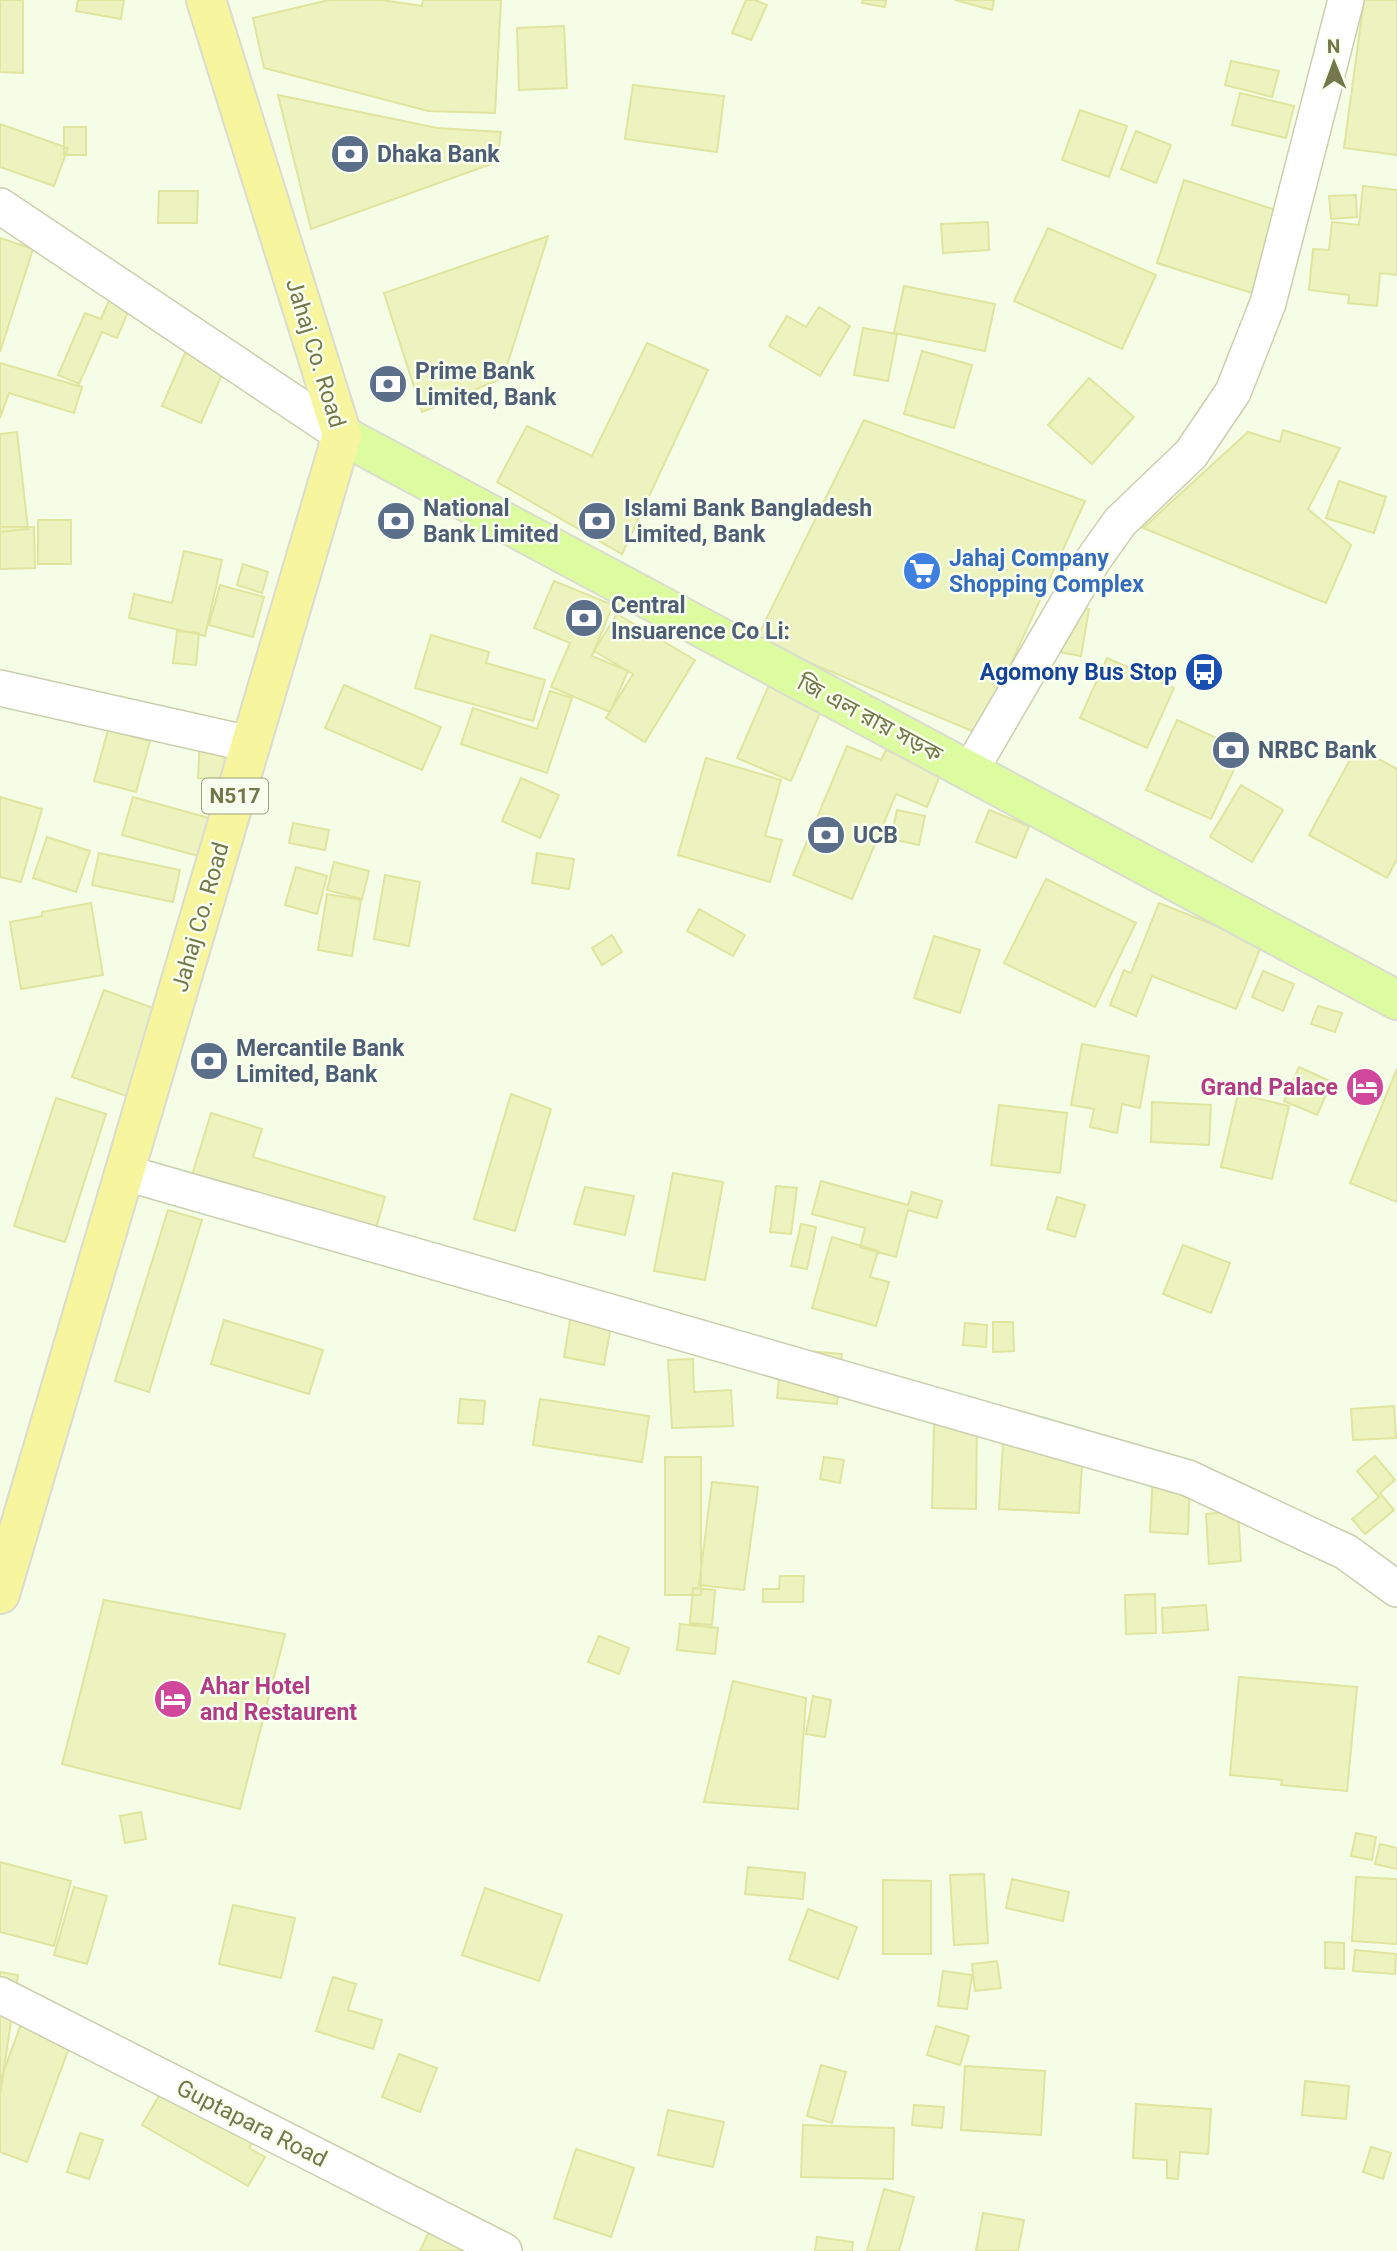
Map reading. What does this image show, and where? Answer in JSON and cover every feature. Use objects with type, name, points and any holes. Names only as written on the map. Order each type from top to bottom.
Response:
[{"type":"highway","name":"Jahaj Co. Road","points":[[0,1594],[342,435],[206,0]]},
{"type":"main road","name":"জি এল রায় সড়ক","points":[[342,435],[1397,1000]]},
{"type":"street","points":[[971,771],[1093,560],[1120,522],[1191,454],[1233,392],[1268,303],[1346,0]]},
{"type":"street","points":[[0,206],[342,435]]},
{"type":"street","points":[[0,688],[250,744]]},
{"type":"street","points":[[126,1173],[1188,1478],[1346,1552],[1397,1589]]},
{"type":"street","name":"Guptapara Road","points":[[0,1995],[504,2251]]},
{"type":"building","points":[[0,0],[23,0],[23,73],[0,72]]},
{"type":"building","points":[[78,0],[124,0],[121,19],[76,11]]},
{"type":"building","points":[[329,0],[382,0],[422,6],[423,0],[501,0],[495,113],[428,111],[264,68],[253,18]]},
{"type":"building","points":[[746,0],[767,5],[751,40],[732,33]]},
{"type":"building","points":[[863,0],[886,0],[885,7],[862,3]]},
{"type":"building","points":[[955,0],[994,0],[992,10]]},
{"type":"building","points":[[1364,0],[1397,0],[1397,155],[1344,148]]},
{"type":"building","points":[[564,26],[567,88],[519,90],[517,28]]},
{"type":"building","points":[[1231,61],[1279,71],[1272,97],[1225,85]]},
{"type":"building","points":[[633,85],[724,96],[717,152],[625,139]]},
{"type":"building","points":[[1240,93],[1294,106],[1286,138],[1232,125]]},
{"type":"building","points":[[278,95],[437,128],[501,132],[497,162],[311,229]]},
{"type":"building","points":[[1080,110],[1127,126],[1109,177],[1062,160]]},
{"type":"building","points":[[0,124],[68,148],[54,186],[0,167]]},
{"type":"building","points":[[64,127],[86,127],[86,155],[64,155]]},
{"type":"building","points":[[1136,131],[1171,145],[1156,183],[1121,169]]},
{"type":"building","points":[[1184,180],[1282,212],[1255,294],[1157,263]]},
{"type":"building","points":[[1363,186],[1397,190],[1397,275],[1380,273],[1377,306],[1348,303],[1349,295],[1309,290],[1313,249],[1329,250],[1332,222],[1359,225]]},
{"type":"building","points":[[159,191],[198,191],[197,223],[158,223]]},
{"type":"building","points":[[1356,195],[1357,217],[1331,219],[1329,196]]},
{"type":"building","points":[[988,222],[989,250],[943,253],[941,224]]},
{"type":"building","points":[[1048,228],[1156,275],[1122,349],[1014,301]]},
{"type":"building","points":[[548,236],[503,378],[422,412],[384,293]]},
{"type":"building","points":[[0,238],[33,249],[0,352]]},
{"type":"building","points":[[904,286],[995,304],[985,351],[894,333]]},
{"type":"building","points":[[110,298],[130,307],[117,338],[102,332],[79,384],[58,375],[85,313],[101,319]]},
{"type":"building","points":[[819,307],[850,326],[820,376],[769,346],[787,316],[806,327]]},
{"type":"building","points":[[863,328],[897,334],[888,381],[854,375]]},
{"type":"building","points":[[647,343],[708,370],[622,554],[497,482],[527,426],[592,456]]},
{"type":"building","points":[[188,346],[227,363],[201,423],[162,406]]},
{"type":"building","points":[[922,351],[972,365],[954,428],[904,414]]},
{"type":"building","points":[[0,363],[82,387],[74,413],[9,393],[0,418]]},
{"type":"building","points":[[1089,378],[1134,417],[1092,464],[1048,425]]},
{"type":"building","name":"Jahaj Company Shopping Complex","points":[[864,420],[1085,501],[979,734],[756,640]]},
{"type":"building","points":[[1283,430],[1340,448],[1308,509],[1351,545],[1326,603],[1143,528],[1248,432],[1280,442]]},
{"type":"building","points":[[17,432],[28,529],[0,532],[0,434]]},
{"type":"building","points":[[1339,481],[1386,497],[1374,533],[1326,518]]},
{"type":"building","points":[[38,520],[71,520],[71,564],[38,564]]},
{"type":"building","points":[[0,527],[34,527],[35,568],[0,569]]},
{"type":"building","points":[[184,551],[222,560],[205,636],[129,618],[134,594],[172,603]]},
{"type":"building","points":[[243,564],[268,572],[262,593],[237,585]]},
{"type":"building","points":[[554,581],[613,605],[592,656],[628,671],[610,712],[551,687],[570,643],[534,628]]},
{"type":"building","points":[[220,585],[264,597],[253,637],[209,625]]},
{"type":"building","points":[[1051,602],[1089,609],[1081,656],[1042,649]]},
{"type":"building","points":[[617,614],[695,660],[645,742],[606,718],[633,674],[594,651]]},
{"type":"building","points":[[177,631],[199,633],[196,665],[173,663]]},
{"type":"building","points":[[431,635],[489,652],[486,663],[545,680],[533,721],[415,688]]},
{"type":"building","points":[[1107,658],[1174,688],[1147,748],[1080,718]]},
{"type":"building","points":[[344,685],[441,727],[422,770],[325,728]]},
{"type":"building","points":[[769,685],[822,708],[791,781],[737,758]]},
{"type":"building","points":[[550,691],[572,698],[547,773],[461,744],[473,708],[537,729]]},
{"type":"building","points":[[1177,720],[1243,750],[1211,819],[1146,790]]},
{"type":"building","points":[[108,730],[150,741],[136,792],[94,781]]},
{"type":"building","points":[[200,736],[226,738],[223,779],[198,778]]},
{"type":"building","points":[[847,746],[881,760],[886,750],[941,773],[927,807],[896,794],[852,899],[793,875]]},
{"type":"building","points":[[1357,747],[1397,769],[1397,859],[1387,878],[1309,835]]},
{"type":"building","points":[[706,758],[781,780],[765,836],[782,840],[770,882],[678,855]]},
{"type":"building","points":[[521,778],[559,795],[540,838],[502,821]]},
{"type":"building","points":[[1241,785],[1283,810],[1252,862],[1210,837]]},
{"type":"building","points":[[0,797],[42,809],[21,882],[0,877]]},
{"type":"building","points":[[133,797],[209,818],[198,856],[122,835]]},
{"type":"building","points":[[897,810],[925,816],[919,845],[891,839]]},
{"type":"building","points":[[989,810],[1029,826],[1016,858],[976,842]]},
{"type":"building","points":[[293,823],[329,830],[325,850],[289,843]]},
{"type":"building","points":[[47,837],[90,851],[76,892],[33,878]]},
{"type":"building","points":[[99,853],[180,870],[173,902],[92,885]]},
{"type":"building","points":[[537,853],[574,859],[569,889],[532,883]]},
{"type":"building","points":[[334,862],[369,871],[362,899],[327,890]]},
{"type":"building","points":[[296,867],[327,876],[317,914],[285,905]]},
{"type":"building","points":[[385,875],[420,882],[409,946],[374,939]]},
{"type":"building","points":[[1046,879],[1136,923],[1095,1007],[1004,963]]},
{"type":"building","points":[[327,894],[361,900],[352,956],[318,950]]},
{"type":"building","points":[[91,903],[103,975],[21,989],[10,922],[42,916],[42,912]]},
{"type":"building","points":[[1159,903],[1262,944],[1236,1009],[1152,976],[1136,1016],[1110,1005],[1124,970],[1131,973]]},
{"type":"building","points":[[699,909],[745,935],[733,956],[687,931]]},
{"type":"building","points":[[612,935],[622,952],[602,965],[592,948]]},
{"type":"building","points":[[934,936],[980,950],[960,1013],[914,998]]},
{"type":"building","points":[[1263,971],[1294,984],[1283,1011],[1252,997]]},
{"type":"building","points":[[104,990],[164,1012],[132,1098],[72,1077]]},
{"type":"building","points":[[1318,1006],[1342,1013],[1335,1032],[1311,1024]]},
{"type":"building","points":[[1082,1044],[1149,1056],[1140,1108],[1122,1104],[1117,1133],[1090,1127],[1094,1109],[1071,1105]]},
{"type":"building","points":[[1299,1067],[1332,1082],[1317,1115],[1284,1101]]},
{"type":"building","points":[[1397,1069],[1397,1202],[1350,1183]]},
{"type":"building","points":[[511,1094],[551,1109],[515,1231],[474,1219]]},
{"type":"building","points":[[1238,1094],[1289,1106],[1272,1179],[1221,1167]]},
{"type":"building","points":[[56,1098],[106,1114],[65,1242],[14,1226]]},
{"type":"building","points":[[1152,1102],[1211,1105],[1209,1145],[1151,1142]]},
{"type":"building","points":[[999,1105],[1067,1113],[1060,1173],[991,1165]]},
{"type":"building","points":[[211,1113],[262,1129],[253,1157],[385,1197],[372,1241],[189,1185]]},
{"type":"building","points":[[673,1173],[723,1182],[705,1280],[654,1271]]},
{"type":"building","points":[[821,1181],[908,1205],[912,1192],[942,1201],[937,1218],[908,1210],[896,1257],[860,1247],[865,1228],[812,1214]]},
{"type":"building","points":[[776,1186],[797,1188],[791,1234],[770,1232]]},
{"type":"building","points":[[585,1187],[634,1196],[625,1235],[574,1224]]},
{"type":"building","points":[[1057,1197],[1085,1205],[1075,1237],[1047,1229]]},
{"type":"building","points":[[168,1210],[202,1220],[149,1392],[115,1381]]},
{"type":"building","points":[[801,1224],[816,1227],[807,1269],[791,1266]]},
{"type":"building","points":[[832,1237],[878,1251],[870,1277],[889,1282],[876,1326],[812,1308]]},
{"type":"building","points":[[1183,1245],[1230,1263],[1211,1313],[1163,1294]]},
{"type":"building","points":[[575,1290],[616,1297],[604,1365],[564,1357]]},
{"type":"building","points":[[224,1320],[323,1350],[309,1394],[211,1364]]},
{"type":"building","points":[[993,1322],[1013,1322],[1014,1351],[993,1352]]},
{"type":"building","points":[[965,1323],[987,1325],[986,1347],[963,1345]]},
{"type":"building","points":[[782,1349],[842,1354],[837,1404],[777,1398]]},
{"type":"building","points":[[693,1359],[694,1392],[731,1390],[733,1426],[672,1428],[668,1360]]},
{"type":"building","points":[[460,1399],[485,1401],[483,1424],[458,1423]]},
{"type":"building","points":[[540,1399],[649,1416],[642,1462],[533,1445]]},
{"type":"building","points":[[1394,1406],[1396,1438],[1353,1440],[1351,1409]]},
{"type":"building","points":[[934,1423],[977,1424],[976,1509],[932,1508]]},
{"type":"building","points":[[1003,1444],[1083,1449],[1079,1513],[999,1509]]},
{"type":"building","points":[[1375,1456],[1395,1480],[1380,1493],[1394,1510],[1365,1534],[1352,1519],[1379,1497],[1357,1471]]},
{"type":"building","points":[[665,1457],[701,1457],[701,1595],[665,1595]]},
{"type":"building","points":[[824,1457],[844,1460],[840,1483],[820,1479]]},
{"type":"building","points":[[1153,1473],[1190,1475],[1188,1534],[1150,1532]]},
{"type":"building","points":[[712,1482],[758,1487],[744,1590],[699,1585]]},
{"type":"building","points":[[1238,1511],[1241,1561],[1209,1564],[1206,1514]]},
{"type":"building","points":[[780,1576],[804,1576],[803,1602],[763,1602],[763,1589],[779,1589]]},
{"type":"building","points":[[693,1588],[715,1590],[712,1625],[690,1623]]},
{"type":"building","points":[[1155,1594],[1156,1633],[1126,1634],[1125,1595]]},
{"type":"building","name":"Ahar Hotel and Restaurent","points":[[104,1600],[285,1634],[240,1809],[62,1764]]},
{"type":"building","points":[[1206,1605],[1208,1630],[1163,1633],[1162,1608]]},
{"type":"building","points":[[680,1624],[718,1628],[715,1654],[677,1650]]},
{"type":"building","points":[[599,1636],[629,1648],[619,1674],[588,1662]]},
{"type":"building","points":[[1239,1677],[1357,1687],[1347,1791],[1281,1785],[1282,1780],[1230,1775]]},
{"type":"building","points":[[733,1681],[806,1698],[798,1809],[704,1802]]},
{"type":"building","points":[[813,1696],[831,1700],[825,1737],[806,1734]]},
{"type":"building","points":[[141,1812],[146,1839],[125,1843],[120,1816]]},
{"type":"building","points":[[1356,1833],[1376,1837],[1372,1860],[1351,1856]]},
{"type":"building","points":[[1380,1844],[1397,1848],[1397,1869],[1375,1864]]},
{"type":"building","points":[[0,1862],[71,1881],[54,1946],[0,1932]]},
{"type":"building","points":[[748,1867],[805,1873],[803,1899],[745,1894]]},
{"type":"building","points":[[984,1874],[988,1943],[954,1945],[950,1875]]},
{"type":"building","points":[[1356,1877],[1397,1879],[1397,1944],[1352,1941]]},
{"type":"building","points":[[1012,1879],[1069,1892],[1063,1921],[1006,1908]]},
{"type":"building","points":[[883,1880],[931,1881],[931,1954],[883,1954]]},
{"type":"building","points":[[74,1887],[107,1896],[87,1964],[54,1955]]},
{"type":"building","points":[[485,1888],[562,1915],[539,1981],[462,1955]]},
{"type":"building","points":[[233,1905],[295,1918],[281,1978],[219,1964]]},
{"type":"building","points":[[808,1909],[857,1927],[838,1979],[789,1960]]},
{"type":"building","points":[[1325,1942],[1344,1943],[1344,1969],[1325,1968]]},
{"type":"building","points":[[1355,1950],[1396,1954],[1395,1974],[1353,1971]]},
{"type":"building","points":[[997,1961],[1001,1988],[975,1991],[972,1964]]},
{"type":"building","points":[[943,1971],[972,1975],[967,2009],[938,2006]]},
{"type":"building","points":[[0,1972],[18,1975],[0,2095]]},
{"type":"building","points":[[333,1977],[356,1984],[348,2010],[382,2020],[373,2049],[316,2031]]},
{"type":"building","points":[[30,2000],[80,2018],[27,2162],[0,2152],[0,2081]]},
{"type":"building","points":[[936,2026],[969,2036],[960,2065],[927,2055]]},
{"type":"building","points":[[399,2054],[437,2068],[420,2112],[382,2097]]},
{"type":"building","points":[[821,2065],[846,2072],[832,2123],[807,2116]]},
{"type":"building","points":[[965,2066],[1045,2071],[1041,2135],[961,2130]]},
{"type":"building","points":[[171,2075],[262,2127],[249,2148],[265,2157],[248,2186],[142,2125]]},
{"type":"building","points":[[1305,2081],[1349,2086],[1346,2119],[1302,2115]]},
{"type":"building","points":[[1136,2104],[1211,2109],[1208,2154],[1180,2152],[1178,2179],[1167,2178],[1167,2160],[1133,2158]]},
{"type":"building","points":[[914,2105],[944,2107],[942,2128],[912,2125]]},
{"type":"building","points":[[668,2110],[724,2122],[713,2167],[658,2155]]},
{"type":"building","points":[[803,2125],[894,2128],[893,2179],[801,2177]]},
{"type":"building","points":[[80,2133],[103,2140],[89,2179],[67,2172]]},
{"type":"building","points":[[1371,2147],[1391,2153],[1383,2179],[1363,2172]]},
{"type":"building","points":[[576,2149],[634,2168],[611,2237],[554,2218]]},
{"type":"building","points":[[884,2189],[914,2197],[899,2251],[867,2251]]},
{"type":"building","points":[[983,2213],[1024,2220],[1018,2251],[976,2251]]},
{"type":"building","points":[[434,2221],[472,2251],[420,2251]]},
{"type":"building","points":[[817,2237],[853,2242],[852,2251],[815,2251]]},
{"type":"place","name":"Dhaka Bank","points":[[350,154]]},
{"type":"place","name":"Prime Bank Limited, Bank","points":[[388,384]]},
{"type":"place","name":"National Bank Limited","points":[[396,521]]},
{"type":"place","name":"Islami Bank Bangladesh Limited, Bank","points":[[597,521]]},
{"type":"place","name":"Jahaj Company Shopping Complex","points":[[922,571]]},
{"type":"place","name":"Central Insuarence Co Li:","points":[[584,618]]},
{"type":"place","name":"Agomony Bus Stop","points":[[1204,672]]},
{"type":"place","name":"NRBC Bank","points":[[1231,750]]},
{"type":"place","name":"UCB","points":[[826,835]]},
{"type":"place","name":"Mercantile Bank Limited, Bank","points":[[209,1061]]},
{"type":"place","name":"Grand Palace","points":[[1365,1087]]},
{"type":"place","name":"Ahar Hotel and Restaurent","points":[[173,1699]]}]
